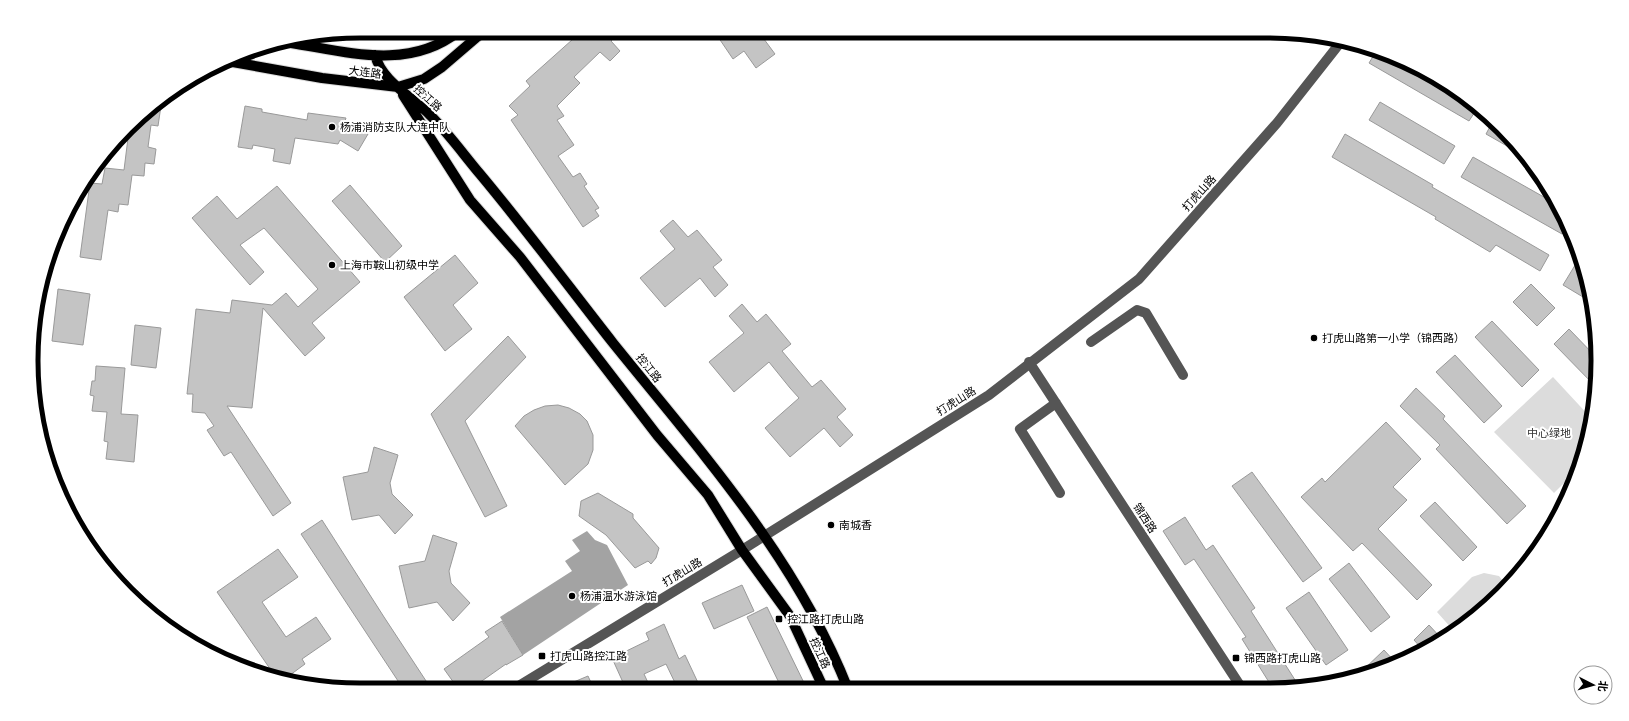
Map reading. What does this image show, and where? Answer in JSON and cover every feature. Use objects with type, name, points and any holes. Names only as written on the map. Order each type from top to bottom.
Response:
[{"type":"main road","name":"大连路","points":[[301,44],[375,56],[411,55],[433,48],[448,38]]},
{"type":"main road","name":"大连路","points":[[237,63],[322,78],[398,87],[424,79],[442,67],[476,38]]},
{"type":"main road","name":"控江路","points":[[375,56],[380,68],[398,87],[431,116],[523,227],[613,342],[697,444],[764,536],[820,624],[846,683]]},
{"type":"main road","name":"控江路","points":[[398,87],[470,200],[520,257],[657,435],[708,495],[742,550],[790,616],[821,683]]},
{"type":"street","name":"打虎山路","points":[[524,683],[742,550],[988,395],[1139,279],[1277,124],[1338,46]]},
{"type":"street","points":[[1091,342],[1137,310],[1146,313],[1183,375]]},
{"type":"street","name":"锦西路","points":[[1029,362],[1238,683]]},
{"type":"street","points":[[1056,403],[1020,429],[1060,493]]},
{"type":"green space","points":[[367,38],[386,38],[379,40]]},
{"type":"green space","name":"中心绿地","points":[[1553,377],[1586,413],[1580,444],[1568,479],[1554,493],[1494,432]]},
{"type":"green space","points":[[1484,573],[1499,576],[1503,582],[1481,603],[1450,627],[1437,612],[1472,577]]},
{"type":"shaded area","name":"杨浦温水游泳馆","points":[[587,531],[595,540],[607,545],[628,585],[523,655],[500,617],[572,571],[565,561],[580,551],[572,540]]},
{"type":"building","points":[[574,38],[614,38],[611,41],[620,51],[610,61],[600,52],[574,77],[580,83],[557,106],[564,116],[557,120],[574,145],[558,156],[573,177],[580,173],[587,184],[584,186],[599,208],[595,210],[599,216],[583,227],[511,120],[518,115],[509,106],[530,86],[526,81]]},
{"type":"building","points":[[719,38],[763,38],[775,54],[756,68],[744,51],[733,59]]},
{"type":"building","points":[[1374,56],[1411,71],[1448,92],[1474,113],[1469,121],[1369,63]]},
{"type":"building","points":[[1380,102],[1455,146],[1444,164],[1369,120]]},
{"type":"building","points":[[245,106],[262,109],[262,112],[307,120],[308,113],[346,118],[345,121],[368,134],[358,151],[340,140],[338,144],[295,138],[290,164],[273,161],[275,149],[253,145],[252,149],[238,147]]},
{"type":"building","points":[[161,108],[158,126],[151,125],[148,147],[156,149],[154,164],[145,163],[144,176],[132,175],[128,205],[119,204],[118,212],[108,210],[101,260],[80,257],[90,185],[91,183],[102,184],[105,168],[124,170],[128,136]]},
{"type":"building","points":[[1490,126],[1511,149],[1486,134]]},
{"type":"building","points":[[1345,134],[1433,185],[1432,187],[1549,255],[1540,271],[1496,245],[1490,252],[1435,219],[1436,217],[1332,157]]},
{"type":"building","points":[[1473,157],[1548,200],[1563,231],[1562,234],[1461,177]]},
{"type":"building","points":[[350,185],[402,246],[385,262],[332,201]]},
{"type":"building","points":[[277,186],[360,282],[312,323],[325,338],[305,356],[263,308],[252,408],[227,406],[291,503],[273,516],[231,452],[224,456],[207,430],[214,426],[205,413],[192,412],[193,394],[187,394],[196,309],[230,313],[232,300],[272,305],[286,293],[298,307],[318,289],[264,228],[240,245],[264,272],[250,285],[192,218],[217,196],[237,219]]},
{"type":"building","points":[[673,220],[688,237],[697,230],[722,260],[713,267],[728,285],[715,297],[700,278],[665,307],[640,278],[675,249],[660,231]]},
{"type":"building","points":[[455,255],[478,283],[453,305],[472,329],[445,351],[404,297]]},
{"type":"building","points":[[1576,264],[1584,295],[1583,297],[1563,285]]},
{"type":"building","points":[[1531,284],[1555,308],[1537,326],[1513,302]]},
{"type":"building","points":[[58,289],[90,294],[83,345],[52,341]]},
{"type":"building","points":[[742,304],[757,322],[766,314],[791,344],[782,351],[812,387],[821,380],[846,409],[837,417],[853,435],[840,447],[824,428],[790,457],[765,428],[799,398],[769,362],[734,392],[709,362],[744,333],[729,316]]},
{"type":"building","points":[[1492,321],[1539,370],[1522,387],[1475,337]]},
{"type":"building","points":[[135,325],[161,328],[156,368],[131,365]]},
{"type":"building","points":[[1569,329],[1591,351],[1590,381],[1554,344]]},
{"type":"building","points":[[508,336],[526,357],[465,421],[507,506],[485,517],[431,414]]},
{"type":"building","points":[[1455,355],[1502,406],[1484,423],[1436,372]]},
{"type":"building","points":[[96,366],[125,368],[121,414],[138,415],[134,462],[106,459],[108,442],[104,441],[107,412],[92,411],[94,396],[90,395],[92,381],[95,381]]},
{"type":"building","points":[[1416,388],[1445,416],[1443,419],[1526,506],[1507,524],[1436,449],[1440,445],[1400,406]]},
{"type":"building","points":[[558,405],[569,408],[580,414],[587,421],[593,435],[593,450],[588,464],[565,485],[515,426],[524,416],[534,410],[545,406]]},
{"type":"building","points":[[1386,422],[1421,459],[1393,487],[1407,500],[1378,529],[1432,585],[1417,600],[1362,543],[1353,551],[1301,497],[1322,478],[1325,482]]},
{"type":"building","points":[[374,447],[398,455],[390,483],[392,494],[413,515],[395,534],[379,515],[352,520],[343,477],[368,472]]},
{"type":"building","points":[[1252,472],[1322,568],[1303,582],[1232,486]]},
{"type":"building","points":[[598,493],[633,514],[633,518],[659,548],[656,558],[651,564],[648,561],[635,568],[606,535],[579,516],[581,501]]},
{"type":"building","points":[[1435,502],[1477,547],[1463,561],[1420,516]]},
{"type":"building","points":[[1185,517],[1206,550],[1213,545],[1255,608],[1251,611],[1296,681],[1269,683],[1242,639],[1246,637],[1194,559],[1185,565],[1163,531]]},
{"type":"building","points":[[322,520],[427,683],[399,683],[301,534]]},
{"type":"building","points":[[433,535],[457,543],[449,571],[451,583],[470,603],[453,621],[437,602],[409,608],[399,566],[425,561]]},
{"type":"building","points":[[278,549],[298,577],[262,602],[286,637],[316,617],[331,639],[302,659],[305,664],[290,675],[271,670],[217,592]]},
{"type":"building","points":[[1349,563],[1390,617],[1371,632],[1329,579]]},
{"type":"building","points":[[742,585],[754,611],[714,629],[702,603]]},
{"type":"building","points":[[1309,592],[1348,650],[1326,665],[1286,608]]},
{"type":"building","points":[[767,607],[804,683],[779,683],[747,617]]},
{"type":"building","points":[[502,621],[523,655],[506,664],[479,683],[454,683],[444,669],[489,637],[485,632]]},
{"type":"building","points":[[664,624],[679,659],[685,655],[698,683],[675,683],[666,664],[644,674],[648,683],[623,683],[612,658],[649,640],[646,633]]},
{"type":"building","points":[[1429,625],[1438,635],[1419,646],[1414,640]]},
{"type":"building","points":[[1384,650],[1392,658],[1372,666],[1365,668]]},
{"type":"building","points":[[588,676],[591,683],[571,683]]},
{"type":"place","name":"杨浦消防支队大连中队","points":[[332,127]]},
{"type":"place","name":"上海市鞍山初级中学","points":[[332,265]]},
{"type":"place","name":"打虎山路第一小学（锦西路）","points":[[1314,338]]},
{"type":"place","name":"南城香","points":[[831,525]]},
{"type":"place","name":"杨浦温水游泳馆","points":[[572,596]]},
{"type":"place","name":"控江路打虎山路","points":[[779,619]]},
{"type":"place","name":"打虎山路控江路","points":[[542,656]]},
{"type":"place","name":"锦西路打虎山路","points":[[1236,658]]}]
